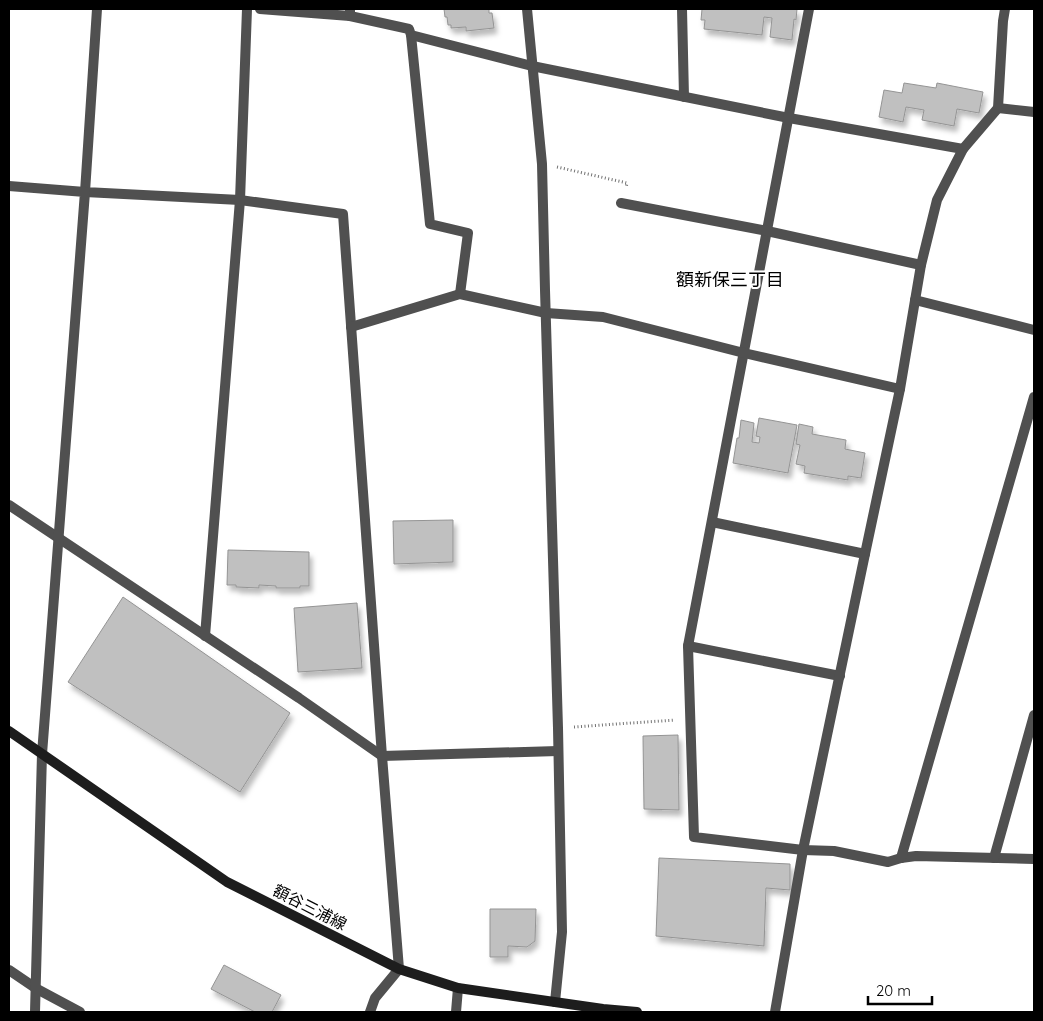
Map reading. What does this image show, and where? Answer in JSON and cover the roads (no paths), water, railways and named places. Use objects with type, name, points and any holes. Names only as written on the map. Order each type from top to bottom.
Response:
[{"type":"main road","name":"額谷三浦線","points":[[9,731],[227,882],[399,969],[458,988],[602,1009],[638,1012]]},
{"type":"street","points":[[35,1012],[42,754],[85,192],[97,9]]},
{"type":"street","points":[[205,636],[240,200],[247,9]]},
{"type":"street","points":[[260,9],[350,12],[409,29],[430,224],[468,233],[460,294]]},
{"type":"street","points":[[527,9],[542,164],[562,932],[556,1002]]},
{"type":"street","points":[[682,9],[684,97]]},
{"type":"street","points":[[809,9],[688,646],[694,837],[803,850],[834,851],[888,862],[916,856],[1034,859]]},
{"type":"street","points":[[775,1012],[803,850],[900,389],[921,265],[937,200],[963,150],[998,108],[1003,21],[1006,9]]},
{"type":"street","points":[[411,35],[532,66],[789,118],[963,150]]},
{"type":"street","points":[[998,108],[1034,112]]},
{"type":"street","points":[[9,186],[240,200],[343,214],[399,969],[375,998],[370,1012]]},
{"type":"street","points":[[621,203],[921,265]]},
{"type":"street","points":[[351,326],[460,294],[546,313],[603,317],[744,353],[900,389]]},
{"type":"street","points":[[915,300],[1034,330]]},
{"type":"street","points":[[901,858],[1034,397]]},
{"type":"street","points":[[9,505],[299,698],[382,756],[558,751]]},
{"type":"street","points":[[712,522],[865,554]]},
{"type":"street","points":[[688,646],[840,676]]},
{"type":"street","points":[[994,858],[1034,716]]},
{"type":"street","points":[[9,970],[37,989],[80,1012]]},
{"type":"street","points":[[456,1012],[458,988]]},
{"type":"district","name":"額新保三丁目","points":[[730,280]]}]
